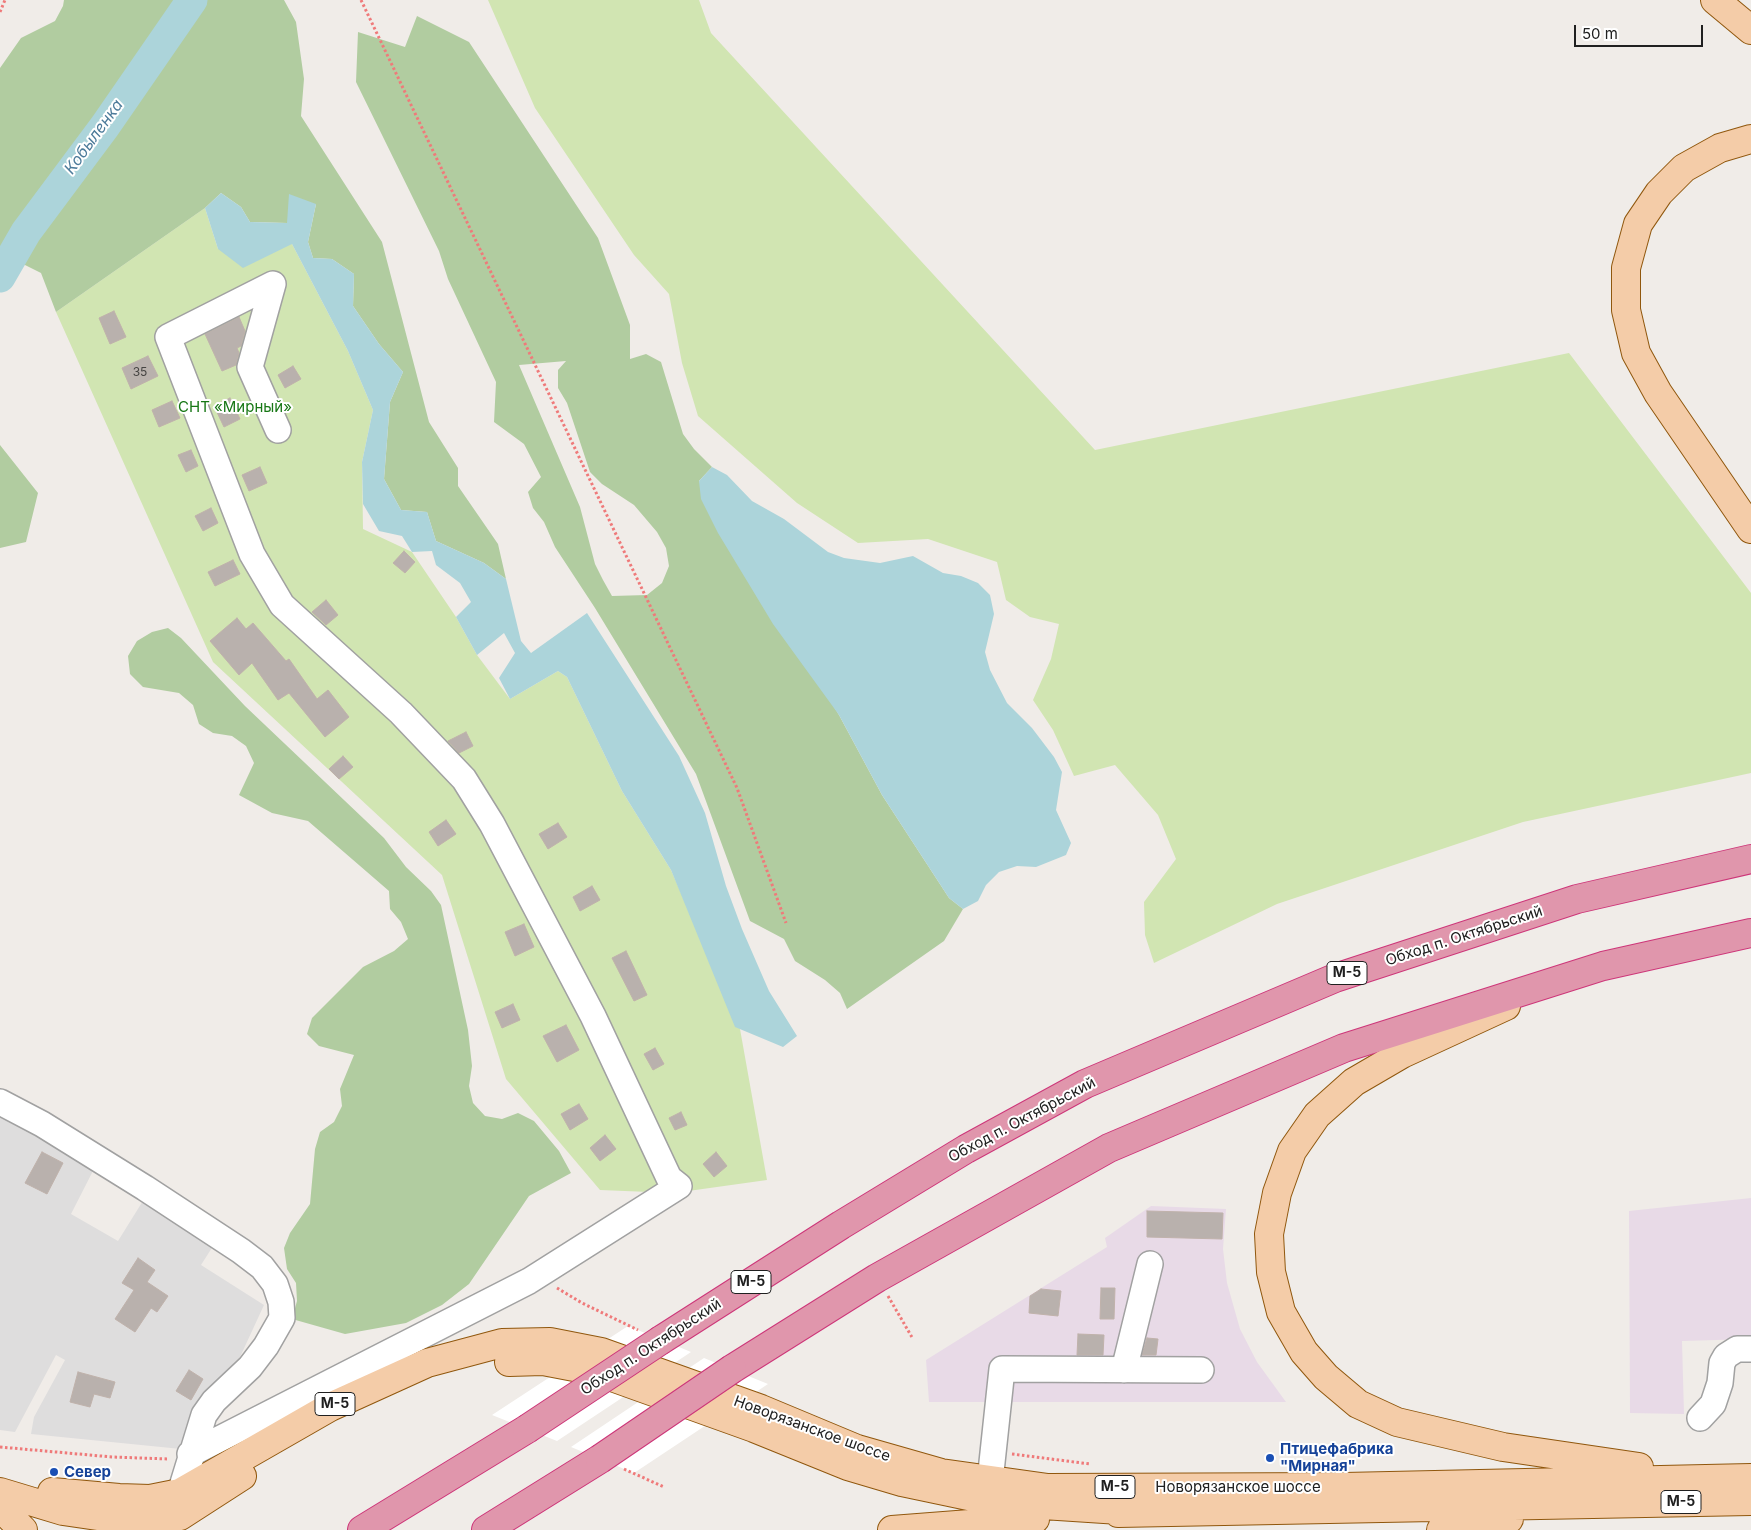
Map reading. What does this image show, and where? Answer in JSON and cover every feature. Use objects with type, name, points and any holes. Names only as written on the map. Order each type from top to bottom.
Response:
[{"type":"highway","name":"Обход п. Октябрьский","points":[[362,1530],[527,1429],[841,1225],[966,1148],[1085,1084],[1334,978],[1577,899],[1751,859]]},
{"type":"highway","points":[[486,1530],[600,1459],[732,1369],[877,1278],[1109,1148],[1344,1048],[1603,966],[1751,933]]},
{"type":"main road","points":[[1715,0],[1751,30]]},
{"type":"main road","points":[[1751,139],[1720,148],[1684,168],[1659,193],[1638,224],[1626,268],[1626,310],[1636,353],[1658,393],[1751,528]]},
{"type":"main road","points":[[1577,974],[1402,1054],[1354,1082],[1317,1115],[1292,1151],[1276,1193],[1269,1234],[1271,1272],[1281,1312],[1304,1352],[1326,1378],[1358,1404],[1397,1422],[1503,1447],[1714,1479]]},
{"type":"main road","name":"Новорязанское шоссе","points":[[142,1526],[180,1493],[330,1407],[427,1363],[502,1343],[550,1342],[601,1352],[761,1410],[857,1449],[941,1473],[1048,1488],[1344,1487],[1751,1478]]},
{"type":"main road","points":[[0,1490],[63,1511],[142,1526],[180,1516],[239,1478],[339,1423],[436,1379],[502,1362],[543,1361],[595,1371],[754,1428],[848,1466],[902,1482],[997,1502],[1135,1511]]},
{"type":"main road","points":[[0,1490],[150,1499],[180,1493]]},
{"type":"main road","name":"Новорязанское шоссе","points":[[1135,1511],[1751,1501]]},
{"type":"main road","points":[[1441,1530],[1611,1504]]},
{"type":"main road","points":[[0,1507],[23,1530]]},
{"type":"main road","points":[[892,1530],[1135,1511]]},
{"type":"street","points":[[190,1454],[538,1276],[679,1186],[669,1178],[593,1016],[492,824],[464,779],[401,713],[282,605],[252,554],[168,337],[273,284],[250,366],[278,430]]},
{"type":"street","points":[[0,1102],[42,1124],[241,1251],[262,1267],[276,1284],[281,1302],[282,1318],[250,1367],[214,1401],[204,1415],[190,1454],[180,1493]]},
{"type":"street","points":[[1124,1370],[1150,1264]]},
{"type":"street","points":[[1700,1418],[1713,1404],[1720,1383],[1722,1363],[1726,1356],[1737,1349],[1751,1349]]},
{"type":"street","points":[[990,1481],[1002,1369],[1201,1370]]},
{"type":"path","points":[[0,12],[5,0]]},
{"type":"path","points":[[361,0],[738,788],[786,924]]},
{"type":"path","points":[[538,1276],[582,1303],[662,1340]]},
{"type":"path","points":[[877,1278],[913,1339]]},
{"type":"path","points":[[0,1447],[169,1460],[190,1454]]},
{"type":"path","points":[[600,1459],[664,1486]]},
{"type":"shaded area","points":[[0,1108],[96,1165],[71,1214],[118,1241],[146,1196],[215,1243],[201,1265],[264,1305],[240,1357],[208,1389],[181,1449],[31,1434],[34,1417],[65,1360],[56,1355],[15,1432],[0,1430]]},
{"type":"shaded area","points":[[1751,1198],[1751,1339],[1682,1341],[1684,1414],[1630,1413],[1629,1211]]},
{"type":"shaded area","points":[[1151,1206],[1226,1209],[1223,1249],[1227,1283],[1240,1329],[1257,1362],[1286,1402],[929,1402],[926,1360],[1107,1247],[1105,1238]]},
{"type":"green space","points":[[64,0],[284,0],[296,22],[304,79],[301,116],[382,242],[429,422],[458,468],[458,486],[498,544],[506,579],[484,563],[436,541],[427,512],[401,510],[384,479],[390,402],[403,372],[379,344],[353,306],[354,274],[332,259],[313,258],[308,242],[316,204],[287,223],[250,222],[241,207],[221,193],[205,208],[56,312],[41,273],[25,265],[0,269],[0,68],[21,38],[55,21]]},
{"type":"green space","points":[[488,0],[699,0],[711,33],[1095,450],[1569,353],[1751,593],[1751,773],[1523,822],[1277,904],[1154,963],[1145,935],[1144,902],[1176,859],[1158,815],[1115,765],[1074,776],[1053,730],[1033,700],[1051,659],[1059,624],[1030,617],[1006,600],[997,562],[928,539],[858,543],[797,503],[698,416],[682,363],[669,294],[634,255],[535,108]]},
{"type":"green space","points":[[417,16],[469,42],[598,238],[630,325],[630,359],[646,354],[661,362],[683,434],[694,449],[712,467],[699,481],[839,715],[882,795],[949,898],[963,909],[944,941],[847,1009],[840,993],[825,980],[795,961],[784,939],[750,921],[696,774],[595,608],[555,547],[544,522],[533,508],[528,492],[541,477],[524,444],[494,422],[496,382],[448,279],[439,251],[356,82],[358,32],[405,47]],"holes":[[[566,361],[558,370],[558,388],[567,403],[590,472],[602,484],[634,505],[657,532],[666,548],[669,566],[662,583],[647,595],[612,596],[603,580],[595,564],[580,507],[519,365]]]},
{"type":"green space","name":"СНТ «Мирный»","points":[[205,208],[218,249],[292,244],[348,351],[373,410],[362,462],[363,529],[412,552],[456,617],[477,655],[510,699],[558,671],[567,677],[622,791],[671,870],[740,1029],[767,1180],[674,1193],[600,1190],[506,1079],[442,875],[213,662],[56,312]]},
{"type":"green space","points":[[0,445],[38,493],[26,542],[0,548]]},
{"type":"green space","points":[[168,628],[181,638],[245,706],[384,838],[406,867],[431,891],[441,905],[468,1030],[472,1066],[469,1086],[473,1103],[485,1116],[502,1119],[518,1113],[534,1121],[559,1151],[571,1173],[529,1196],[469,1284],[442,1305],[406,1323],[345,1334],[292,1319],[297,1301],[296,1283],[287,1269],[284,1248],[290,1233],[310,1204],[315,1149],[320,1132],[334,1122],[342,1106],[340,1089],[354,1055],[319,1046],[307,1034],[312,1018],[363,967],[394,951],[408,939],[401,922],[390,909],[389,891],[308,821],[272,813],[239,795],[254,763],[246,746],[232,736],[213,733],[199,724],[193,705],[179,693],[143,687],[130,674],[128,656],[137,641],[152,632]]},
{"type":"water","points":[[221,193],[241,207],[250,222],[287,223],[289,194],[316,204],[308,242],[313,258],[332,259],[354,274],[353,306],[379,344],[403,372],[390,402],[384,479],[401,510],[427,512],[436,541],[484,563],[506,579],[521,641],[531,653],[587,613],[679,756],[705,813],[726,886],[742,929],[769,991],[797,1036],[783,1047],[735,1027],[671,870],[622,791],[567,677],[558,671],[510,699],[499,678],[515,653],[504,633],[477,655],[456,617],[471,602],[460,583],[436,565],[432,551],[412,552],[402,536],[379,531],[363,504],[362,462],[373,410],[348,351],[292,244],[243,268],[218,249],[205,208]]},
{"type":"water","points":[[712,467],[727,475],[752,501],[784,519],[828,552],[844,558],[880,563],[913,556],[943,573],[961,576],[978,583],[990,595],[994,614],[985,652],[990,670],[1007,703],[1032,728],[1054,757],[1062,772],[1056,810],[1071,843],[1066,855],[1036,867],[1017,866],[999,872],[986,885],[978,901],[963,909],[949,898],[882,795],[839,715],[773,624],[718,533],[701,499],[699,481]]},
{"type":"pier","points":[[628,1326],[691,1352],[557,1441],[492,1415]]},
{"type":"pier","points":[[704,1358],[768,1384],[634,1473],[571,1447]]},
{"type":"building","points":[[114,311],[126,337],[110,344],[99,318]]},
{"type":"building","points":[[239,317],[245,331],[241,346],[237,348],[239,353],[236,365],[222,371],[205,334]]},
{"type":"building","points":[[148,356],[158,376],[131,389],[122,368]]},
{"type":"building","points":[[293,366],[301,379],[285,388],[278,375]]},
{"type":"building","points":[[230,398],[240,419],[224,427],[214,406]]},
{"type":"building","points":[[172,401],[180,418],[159,427],[152,410]]},
{"type":"building","points":[[191,450],[198,466],[186,472],[178,455]]},
{"type":"building","points":[[260,467],[267,483],[249,491],[242,475]]},
{"type":"building","points":[[211,508],[218,523],[203,531],[195,516]]},
{"type":"building","points":[[404,551],[415,562],[405,573],[393,563]]},
{"type":"building","points":[[233,560],[240,574],[215,586],[208,572]]},
{"type":"building","points":[[326,600],[338,615],[326,625],[312,612]]},
{"type":"building","points":[[237,618],[246,629],[253,623],[286,661],[289,659],[317,699],[328,690],[349,717],[325,737],[289,693],[278,700],[252,663],[239,675],[210,641]]},
{"type":"building","points":[[466,732],[473,746],[459,753],[448,741]]},
{"type":"building","points":[[343,756],[353,767],[339,779],[329,769]]},
{"type":"building","points":[[446,820],[456,834],[438,846],[429,832]]},
{"type":"building","points":[[558,823],[567,837],[548,849],[539,834]]},
{"type":"building","points":[[592,886],[600,900],[580,911],[573,897]]},
{"type":"building","points":[[524,924],[534,947],[515,956],[505,932]]},
{"type":"building","points":[[626,951],[647,995],[634,1001],[612,958]]},
{"type":"building","points":[[513,1004],[520,1020],[502,1028],[495,1012]]},
{"type":"building","points":[[566,1025],[579,1050],[557,1062],[543,1036]]},
{"type":"building","points":[[655,1048],[664,1064],[653,1070],[644,1054]]},
{"type":"building","points":[[579,1104],[588,1119],[570,1130],[561,1114]]},
{"type":"building","points":[[681,1112],[687,1125],[675,1130],[669,1118]]},
{"type":"building","points":[[605,1135],[616,1149],[600,1161],[590,1148]]},
{"type":"building","points":[[42,1152],[63,1163],[47,1194],[25,1183]]},
{"type":"building","points":[[716,1152],[727,1166],[714,1177],[703,1164]]},
{"type":"building","points":[[1147,1211],[1223,1213],[1222,1239],[1147,1237]]},
{"type":"building","points":[[138,1258],[155,1270],[147,1282],[168,1296],[157,1312],[151,1308],[135,1332],[115,1319],[134,1290],[122,1283]]},
{"type":"building","points":[[1101,1288],[1115,1288],[1114,1319],[1100,1319]]},
{"type":"building","points":[[1041,1289],[1061,1291],[1058,1316],[1029,1313],[1030,1296]]},
{"type":"building","points":[[1078,1334],[1104,1335],[1103,1355],[1077,1355]]},
{"type":"building","points":[[1147,1338],[1158,1339],[1156,1355],[1142,1355]]},
{"type":"building","points":[[189,1370],[203,1379],[191,1400],[176,1391]]},
{"type":"building","points":[[78,1372],[115,1382],[110,1398],[94,1394],[90,1407],[70,1402]]},
{"type":"waterway","name":"Кобыленка","points":[[0,277],[26,232],[105,126],[192,0]]},
{"type":"place","name":"Птицефабрика \"Мирная\"","points":[[1270,1458]]},
{"type":"place","name":"Север","points":[[54,1472]]}]
